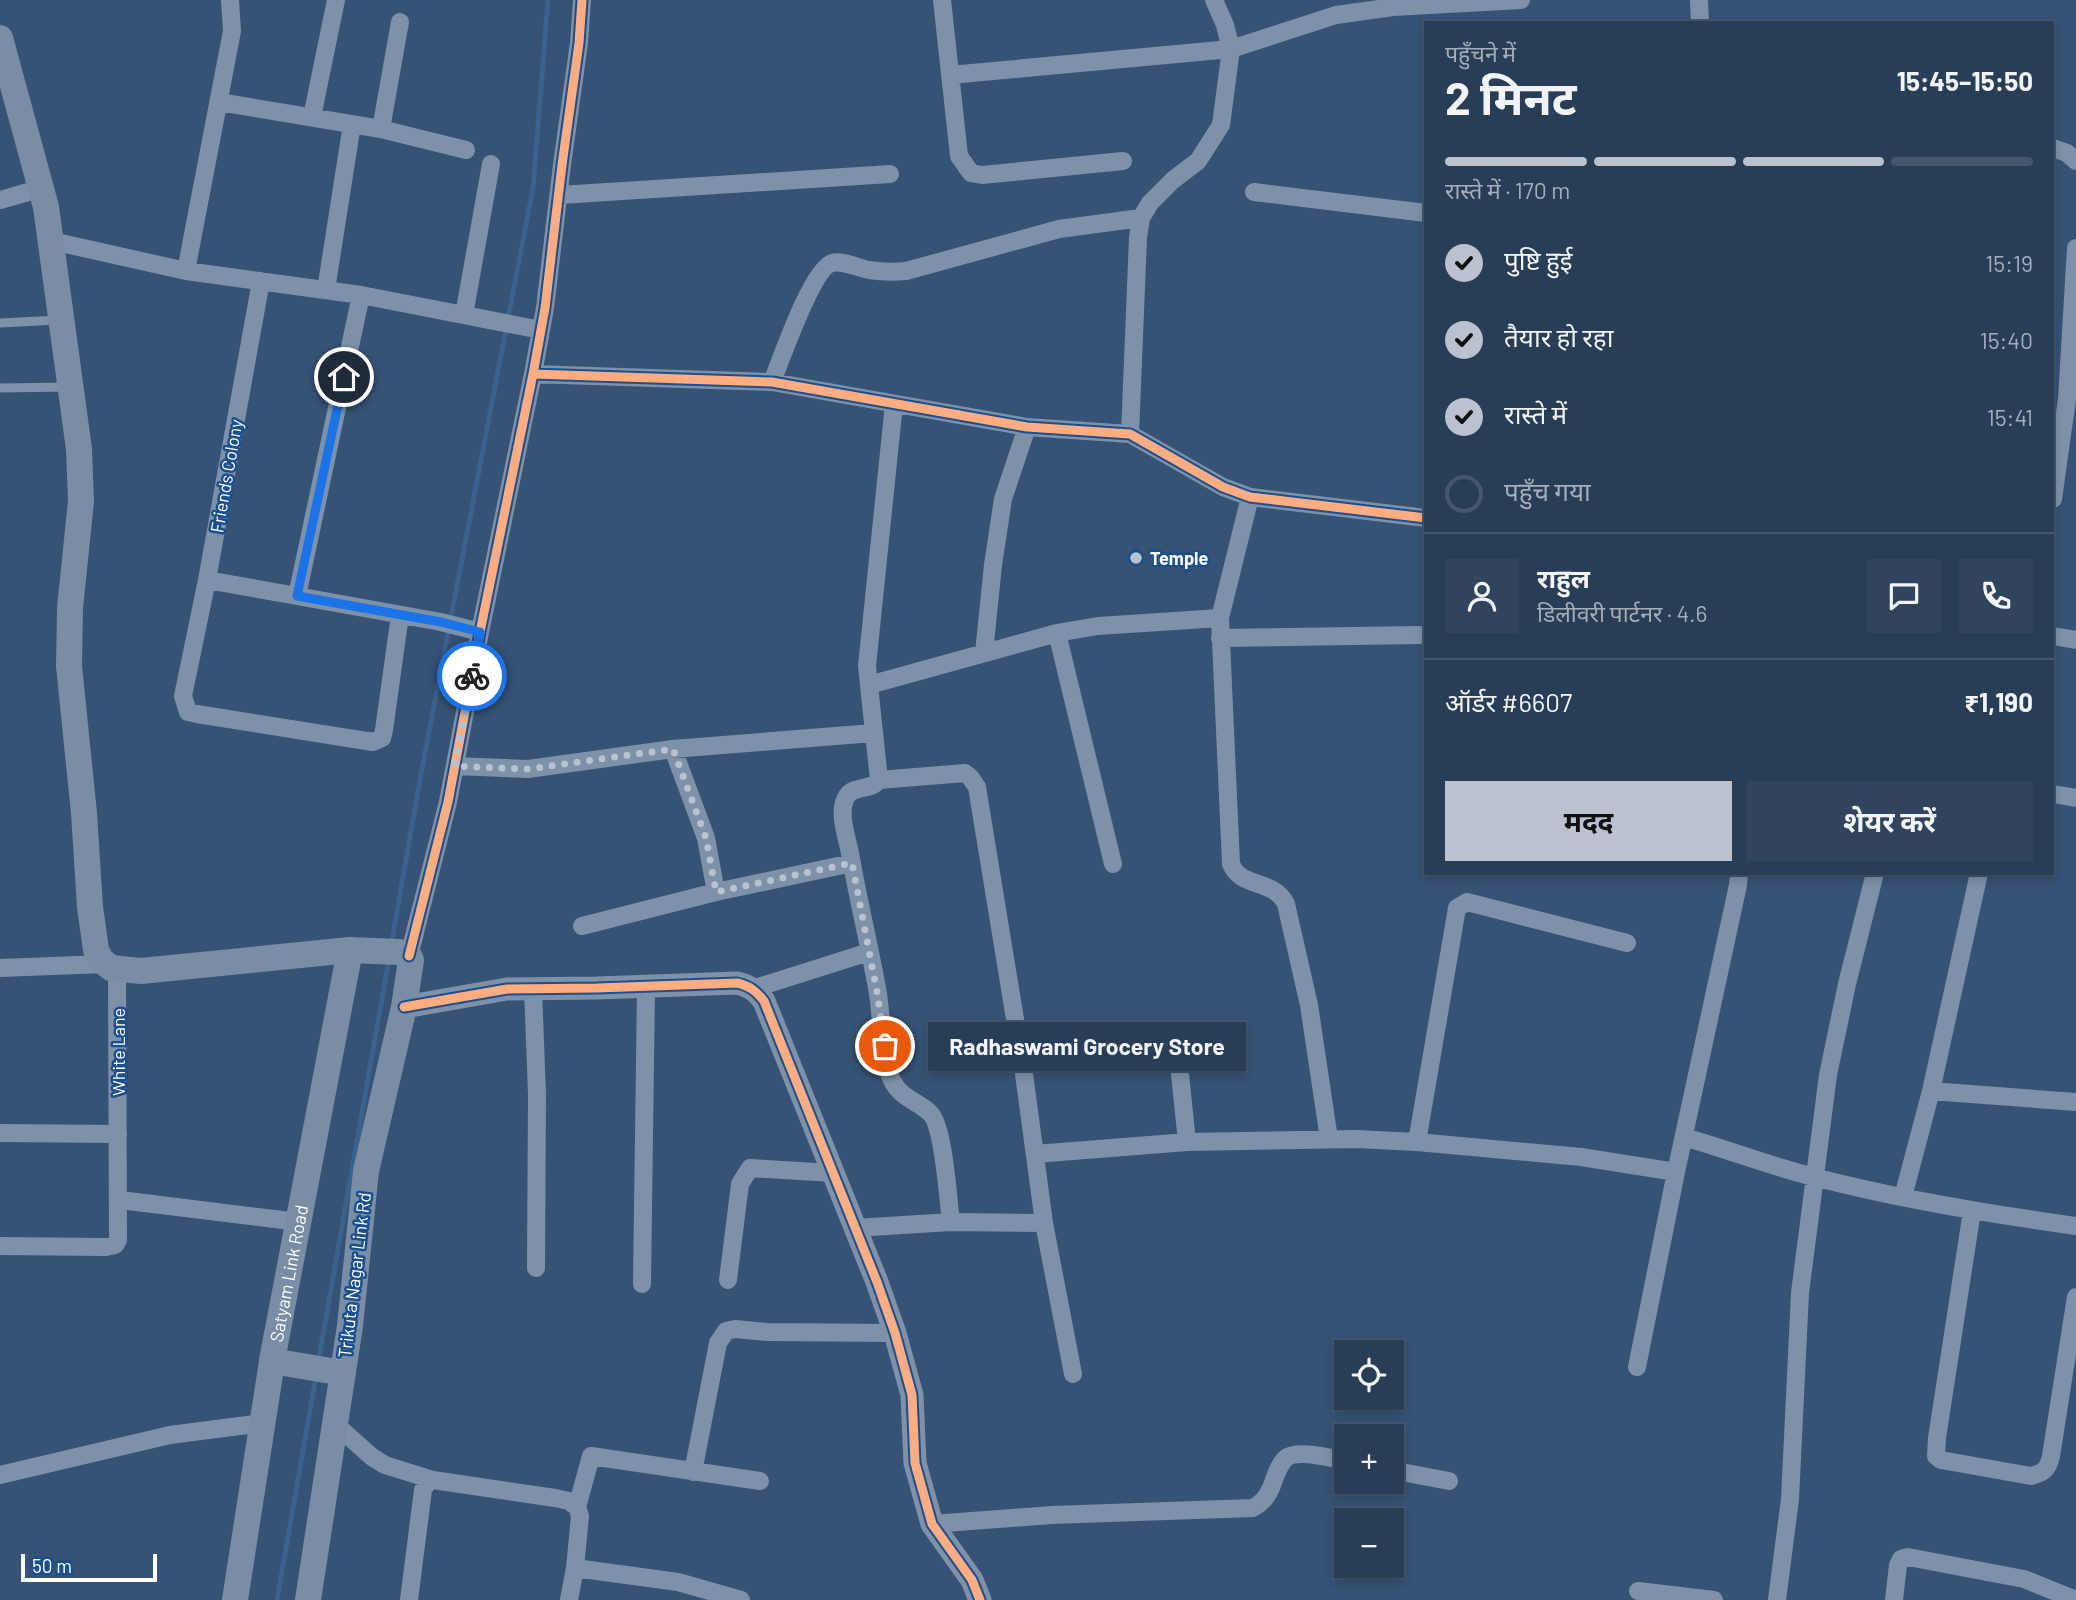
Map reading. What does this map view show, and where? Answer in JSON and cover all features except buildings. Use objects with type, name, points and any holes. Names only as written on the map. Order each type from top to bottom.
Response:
[{"type":"main road","points":[[0,38],[42,188],[52,241],[79,449],[81,501],[70,608],[69,666],[96,950],[111,967],[153,970],[358,950],[404,954]]},
{"type":"main road","name":"Satyam Link Road","points":[[235,1600],[263,1423],[280,1363],[299,1222],[358,950]]},
{"type":"main road","name":"Trikuta Nagar Link Rd","points":[[307,1600],[335,1424],[334,1371],[350,1326],[366,1171],[411,966],[404,954]]},
{"type":"main road","points":[[280,1363],[334,1371]]},
{"type":"street","points":[[187,271],[232,31],[230,0]]},
{"type":"street","points":[[312,117],[336,0]]},
{"type":"street","points":[[404,954],[455,766],[533,374],[560,195],[582,0]]},
{"type":"street","points":[[942,0],[959,156],[971,173],[982,175],[1123,161]]},
{"type":"street","points":[[1130,434],[1141,218],[1150,203],[1172,180],[1198,161],[1221,125],[1231,48],[1226,25],[1214,0]]},
{"type":"street","points":[[950,75],[1231,48],[1336,15],[1394,7],[1521,0]]},
{"type":"street","points":[[1699,0],[1700,21]]},
{"type":"street","points":[[381,129],[400,22]]},
{"type":"street","points":[[219,102],[381,129],[466,150]]},
{"type":"street","points":[[326,290],[352,124]]},
{"type":"street","points":[[2054,148],[2067,153],[2076,161]]},
{"type":"street","points":[[464,315],[491,164]]},
{"type":"street","points":[[560,195],[890,174]]},
{"type":"street","points":[[0,200],[42,188]]},
{"type":"street","points":[[1254,192],[1424,213]]},
{"type":"street","points":[[772,382],[811,286],[822,270],[831,263],[888,272],[906,271],[1059,229],[1141,218]]},
{"type":"street","points":[[52,241],[187,271],[361,295],[541,330]]},
{"type":"street","points":[[2054,492],[2067,399],[2076,248]]},
{"type":"street","name":"Friends Colony","points":[[261,281],[207,580],[183,696],[188,712],[373,742],[382,738],[400,615]]},
{"type":"street","points":[[297,596],[361,295]]},
{"type":"street","points":[[533,374],[772,382],[1027,427],[1130,434],[1223,487],[1250,497],[1424,518]]},
{"type":"street","points":[[894,404],[867,666],[879,780],[875,786],[853,791],[846,796],[843,807],[889,1073],[903,1095],[930,1113],[936,1121],[951,1222]]},
{"type":"street","points":[[984,653],[1003,499],[1027,427]]},
{"type":"street","points":[[1250,497],[1220,618],[1231,864],[1238,875],[1273,889],[1281,895],[1286,904],[1310,1006],[1329,1139]]},
{"type":"street","points":[[207,580],[441,622],[480,632]]},
{"type":"street","points":[[869,685],[1057,633],[1098,626],[1220,618]]},
{"type":"street","points":[[1057,633],[1113,864]]},
{"type":"street","points":[[1220,638],[1420,635]]},
{"type":"street","points":[[2054,636],[2076,640]]},
{"type":"street","points":[[455,766],[528,769],[673,749],[873,733]]},
{"type":"street","points":[[673,749],[706,838],[716,892]]},
{"type":"street","points":[[879,780],[964,773],[971,777],[977,787],[1024,1074],[1044,1223],[1073,1374]]},
{"type":"street","points":[[2054,794],[2076,798]]},
{"type":"street","points":[[582,926],[716,892],[852,863]]},
{"type":"street","points":[[1637,1367],[1739,875]]},
{"type":"street","points":[[1777,1600],[1790,1499],[1800,1293],[1828,1075],[1875,875]]},
{"type":"street","points":[[1903,1197],[1931,1091],[1979,875]]},
{"type":"street","points":[[1417,1142],[1457,908],[1467,902],[1627,943]]},
{"type":"street","points":[[752,989],[869,952]]},
{"type":"street","points":[[0,968],[111,967]]},
{"type":"street","name":"White Lane","points":[[0,1246],[106,1247],[115,1245],[120,1234],[111,967]]},
{"type":"street","points":[[404,1007],[507,989],[646,987],[737,982],[752,989],[764,1001],[895,1333],[912,1395],[915,1462],[932,1524],[972,1580],[980,1600]]},
{"type":"street","points":[[642,1284],[646,987]]},
{"type":"street","points":[[533,989],[537,1094],[536,1268]]},
{"type":"street","points":[[1115,1039],[1162,1036],[1175,1045],[1187,1142]]},
{"type":"street","points":[[1931,1091],[2076,1102]]},
{"type":"street","points":[[0,1133],[118,1134]]},
{"type":"street","points":[[1685,1137],[1815,1177],[1972,1211],[2076,1226]]},
{"type":"street","points":[[1035,1154],[1187,1142],[1329,1139],[1417,1142],[1581,1157],[1676,1172]]},
{"type":"street","points":[[728,1280],[740,1184],[750,1168],[833,1173]]},
{"type":"street","points":[[120,1200],[299,1222]]},
{"type":"street","points":[[1972,1211],[1936,1456],[1941,1460],[2031,1476],[2044,1472],[2051,1456],[2076,1297]]},
{"type":"street","points":[[855,1228],[951,1222],[1044,1223]]},
{"type":"street","points":[[693,1472],[718,1343],[726,1331],[735,1329],[767,1332],[895,1333]]},
{"type":"street","points":[[0,1475],[170,1435],[263,1423]]},
{"type":"street","points":[[335,1424],[385,1465],[433,1480],[555,1498],[577,1507]]},
{"type":"street","points":[[932,1524],[1252,1508],[1266,1496],[1287,1456],[1300,1454],[1334,1459]]},
{"type":"street","points":[[569,1600],[580,1516],[577,1507],[591,1457],[760,1481]]},
{"type":"street","points":[[1404,1472],[1449,1481]]},
{"type":"street","points":[[409,1600],[423,1490],[428,1482],[433,1480]]},
{"type":"street","points":[[1894,1600],[1898,1565],[1900,1559],[1908,1557],[2024,1579],[2076,1600]]},
{"type":"street","points":[[575,1568],[741,1600]]},
{"type":"street","points":[[1638,1591],[1714,1600]]},
{"type":"lane","points":[[0,323],[62,320]]},
{"type":"lane","points":[[0,388],[71,387]]},
{"type":"waterway","points":[[391,946],[421,774],[533,188],[548,0]]},
{"type":"waterway","points":[[318,1363],[389,959]]},
{"type":"waterway","points":[[277,1600],[316,1376]]},
{"type":"cycle path","points":[[409,956],[448,802],[545,308],[579,43],[582,0]]},
{"type":"cycle path","points":[[533,374],[772,382],[1027,427],[1130,434],[1223,487],[1250,497],[1424,518]]},
{"type":"cycle path","points":[[404,1007],[507,989],[737,983],[758,994],[764,1001],[895,1333],[912,1395],[915,1463],[932,1524],[972,1580],[980,1600]]},
{"type":"way so far","points":[[472,676],[455,766],[528,769],[673,749],[706,838],[716,892],[852,863],[885,1046]]},
{"type":"place","name":"Temple","points":[[1136,558]]},
{"type":"place","name":"Radhaswami Grocery Store","points":[[885,1046]]},
{"type":"route","points":[[344,377],[297,596],[441,622],[480,632],[472,676]]}]
